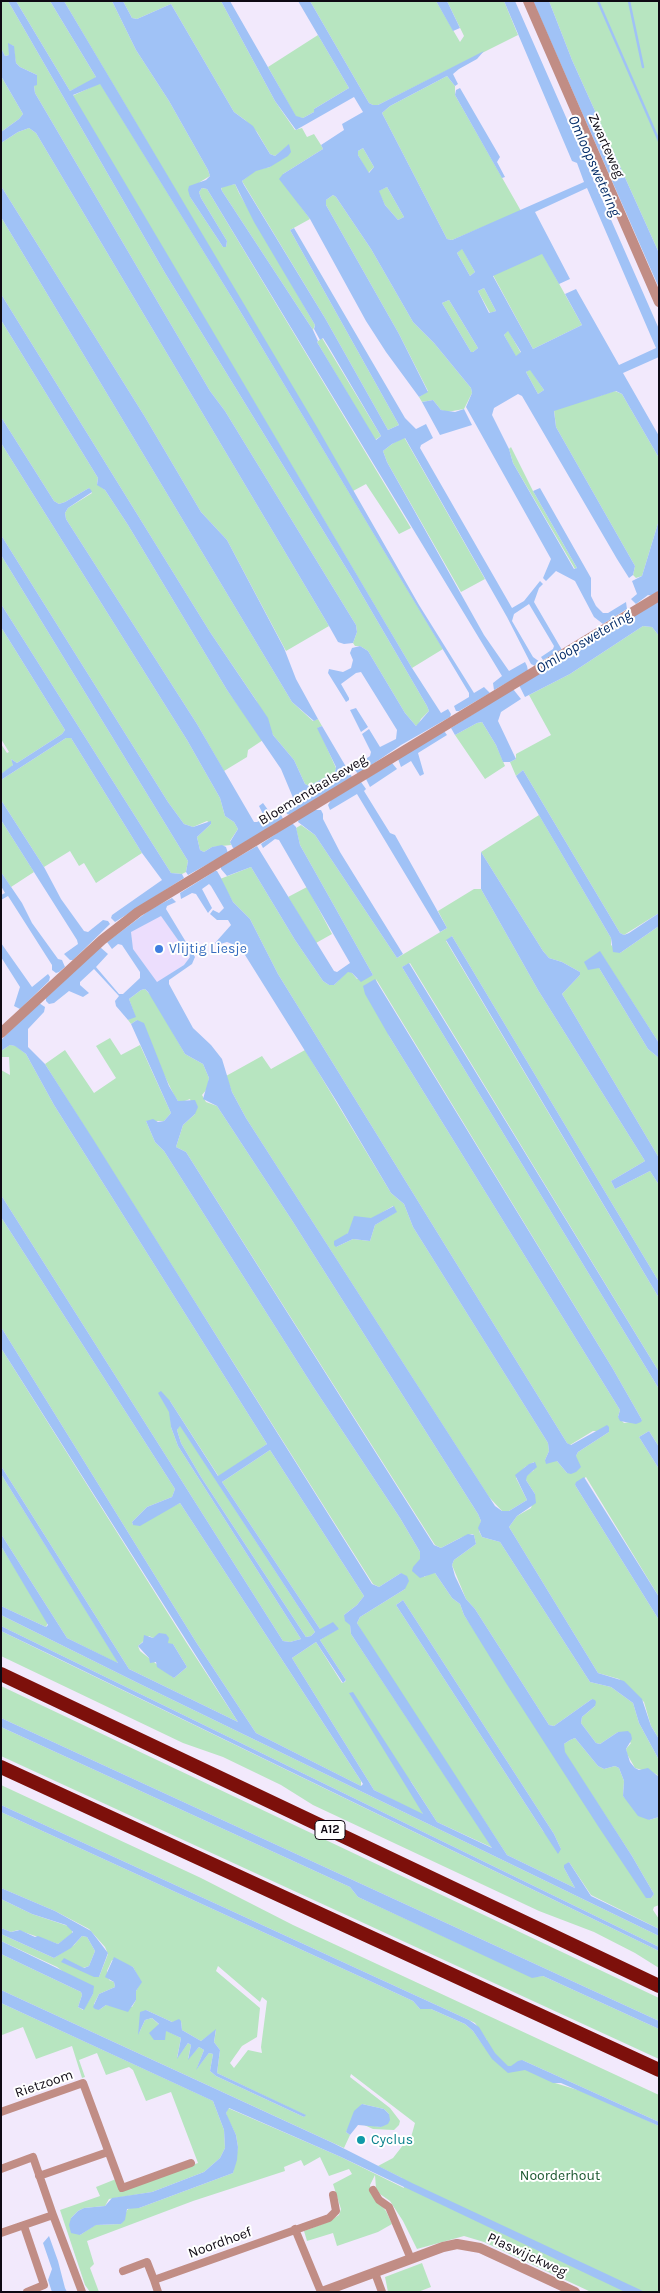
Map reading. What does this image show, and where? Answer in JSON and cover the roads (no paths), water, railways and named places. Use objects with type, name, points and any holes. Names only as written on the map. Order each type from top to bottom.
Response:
[{"type":"highway","name":"A12","points":[[1,1674],[659,1986]]},
{"type":"highway","points":[[1,1767],[659,2070]]},
{"type":"street","name":"Zwarteweg","points":[[528,1],[530,15],[545,50],[636,257],[659,302]]},
{"type":"street","name":"Bloemendaalseweg","points":[[1,1033],[102,940],[138,912],[656,598]]},
{"type":"street","name":"Rietzoom","points":[[1,2112],[83,2084],[122,2188],[191,2163]]},
{"type":"street","points":[[39,2176],[108,2152]]},
{"type":"street","points":[[1,2169],[32,2157],[82,2292]]},
{"type":"street","points":[[373,2190],[379,2200],[389,2207],[411,2259]]},
{"type":"street","name":"Noordhoef","points":[[154,2280],[329,2218],[336,2212],[333,2195]]},
{"type":"street","points":[[1,2234],[52,2215]]},
{"type":"street","points":[[24,2226],[44,2285],[27,2292]]},
{"type":"street","points":[[295,2229],[321,2292]]},
{"type":"street","name":"Plaswijckweg","points":[[321,2292],[449,2245],[472,2245],[574,2292]]},
{"type":"street","points":[[123,2271],[147,2262],[158,2292]]},
{"type":"street","points":[[374,2273],[382,2292]]},
{"type":"water","points":[[8,1],[16,1],[70,91],[96,77],[50,1],[64,1],[317,427],[419,605],[474,693],[484,687],[490,693],[456,711],[454,706],[469,697],[469,693],[237,306],[100,84],[73,95],[412,668],[441,713],[448,709],[451,714],[450,717],[401,745],[358,774],[355,770],[357,765],[370,756],[371,752],[362,734],[369,729],[380,747],[396,739],[397,730],[361,672],[356,673],[341,684],[349,698],[346,702],[328,673],[329,669],[343,672],[351,668],[353,660],[350,653],[352,648],[360,646],[368,651],[405,713],[416,726],[429,711],[427,706],[351,576],[165,273]]},
{"type":"water","points":[[112,1],[123,1],[132,18],[137,19],[171,4],[234,112],[253,126],[270,154],[275,156],[289,144],[291,152],[288,156],[270,167],[256,171],[242,181],[244,185],[325,318],[388,430],[399,425],[290,230],[294,228],[405,418],[416,429],[426,424],[433,438],[421,445],[420,448],[512,608],[524,601],[540,581],[543,584],[539,588],[534,602],[562,650],[543,660],[541,657],[553,649],[554,646],[529,604],[514,614],[512,621],[533,657],[540,662],[535,666],[531,664],[507,617],[405,438],[392,444],[383,451],[387,462],[484,635],[509,671],[525,662],[527,666],[528,671],[494,690],[493,683],[502,676],[207,189],[202,188],[199,192],[227,241],[226,247],[223,247],[190,197],[189,186],[206,180],[210,176],[208,170],[169,101],[136,50]],"holes":[[[235,184],[254,222],[315,325],[314,329],[320,340],[323,338],[381,436],[376,440],[317,342],[313,330],[221,188]]]},
{"type":"water","points":[[221,1],[230,1],[296,116],[303,118],[314,112],[314,109],[349,88],[298,1],[310,1],[369,103],[373,105],[378,105],[484,51],[477,59],[453,74],[458,84],[455,86],[447,76],[390,106],[382,113],[447,239],[452,240],[584,182],[577,163],[572,161],[504,1],[515,1],[659,329],[659,357],[623,373],[659,436],[659,458],[622,394],[616,391],[554,411],[556,427],[635,566],[633,575],[629,578],[617,559],[522,396],[518,394],[494,408],[492,415],[509,449],[513,463],[574,569],[577,568],[533,491],[540,488],[591,578],[591,596],[596,606],[603,613],[608,613],[626,602],[627,609],[603,624],[594,617],[575,581],[556,571],[546,581],[543,578],[551,559],[466,407],[472,393],[471,388],[434,343],[413,322],[371,249],[333,195],[326,200],[326,205],[399,334],[428,392],[419,397],[366,321],[310,219],[279,179],[283,174],[323,149],[321,145],[344,130],[342,124],[363,112],[354,97],[296,130],[275,101]],"holes":[[[363,148],[374,167],[369,173],[358,155],[358,151]],[[387,187],[404,217],[398,220],[385,205],[379,191]],[[587,188],[656,348],[619,365],[576,289],[565,294],[582,325],[533,349],[493,276],[542,254],[559,284],[570,279],[535,212]],[[462,249],[475,272],[470,276],[457,253]],[[484,288],[496,311],[489,313],[478,291]],[[449,300],[478,348],[471,352],[442,303]],[[508,331],[521,352],[516,356],[504,335]],[[530,370],[544,390],[538,394],[526,372]]]},
{"type":"water","points":[[436,1],[447,1],[460,28],[453,31]]},
{"type":"water","points":[[533,1],[549,1],[572,60],[659,253],[659,288]]},
{"type":"water","points":[[8,43],[14,46],[16,63],[37,75],[37,85],[34,86],[35,93],[210,391],[225,411],[356,625],[357,632],[353,643],[344,644],[338,642],[36,133],[29,128],[18,132],[1,143],[1,132],[23,114],[1,76],[1,48],[5,56],[9,55]]},
{"type":"water","points":[[460,88],[500,157],[497,162],[505,177],[502,178],[455,95],[456,90]]},
{"type":"water","points":[[1,186],[145,417],[201,512],[227,540],[284,648],[296,679],[318,719],[314,721],[292,702],[1,217]]},
{"type":"water","points":[[1,294],[210,632],[268,718],[273,735],[294,760],[305,784],[309,786],[335,772],[336,767],[317,728],[322,726],[352,777],[290,815],[287,814],[285,808],[293,804],[294,800],[281,769],[227,690],[128,525],[105,490],[97,485],[98,478],[1,320]]},
{"type":"water","points":[[433,400],[441,410],[455,412],[464,409],[472,425],[440,435],[422,402]]},
{"type":"water","points":[[1,417],[54,501],[59,504],[89,488],[91,490],[92,492],[68,508],[65,513],[66,519],[197,724],[254,822],[265,818],[259,806],[263,803],[271,814],[277,811],[283,819],[233,848],[230,842],[238,829],[234,822],[225,816],[220,798],[187,740],[1,443]]},
{"type":"water","points":[[659,520],[659,593],[654,596],[648,595],[636,604],[631,599],[637,594],[632,581],[642,576]]},
{"type":"water","points":[[1,535],[168,802],[184,824],[193,827],[211,821],[211,824],[197,837],[200,850],[204,852],[212,847],[222,845],[226,847],[228,853],[188,875],[186,872],[188,861],[1,555]]},
{"type":"water","points":[[659,599],[659,636],[652,627],[643,626],[570,674],[525,697],[519,685]]},
{"type":"water","points":[[1,604],[171,873],[182,874],[184,878],[115,922],[111,918],[112,915],[162,880],[142,853],[71,738],[66,738],[1,780],[1,774],[13,765],[11,759],[17,763],[62,734],[65,730],[1,627]]},
{"type":"water","points":[[513,689],[521,699],[501,712],[498,721],[516,759],[510,762],[503,762],[496,745],[482,722],[455,735],[451,728]]},
{"type":"water","points":[[356,708],[368,727],[361,732],[350,710]]},
{"type":"water","points":[[444,731],[447,735],[418,753],[424,774],[420,776],[411,761],[401,767],[398,759]]},
{"type":"water","points":[[392,763],[397,769],[370,787],[366,779]]},
{"type":"water","points":[[523,770],[620,933],[624,935],[629,933],[659,913],[659,926],[620,953],[613,952],[611,938],[516,776]]},
{"type":"water","points":[[361,782],[366,789],[364,791],[390,833],[395,835],[447,928],[440,932],[357,794],[330,810],[328,805],[331,800]]},
{"type":"water","points":[[1,800],[44,867],[61,899],[84,931],[88,932],[103,920],[108,921],[110,924],[73,960],[70,960],[64,954],[78,944],[77,940],[1,820]]},
{"type":"water","points":[[314,810],[321,810],[323,819],[340,852],[403,954],[397,958],[315,835],[298,822],[299,819]]},
{"type":"water","points":[[292,823],[296,827],[300,845],[373,975],[361,982],[352,973],[348,972],[334,985],[329,985],[323,981],[295,940],[251,867],[227,876],[221,869],[221,867],[257,846],[334,971],[337,972],[350,963],[279,840],[275,839],[263,848],[261,844]]},
{"type":"water","points":[[481,852],[543,951],[549,958],[562,962],[580,972],[580,975],[562,994],[659,1158],[659,1185],[650,1171],[615,1189],[611,1181],[645,1161],[538,990],[481,889]]},
{"type":"water","points":[[215,871],[220,876],[233,902],[250,919],[278,974],[567,1443],[571,1445],[607,1425],[609,1427],[609,1432],[578,1452],[576,1456],[581,1467],[576,1472],[567,1473],[557,1461],[546,1464],[545,1460],[549,1451],[548,1443],[413,1227],[404,1204],[391,1193],[337,1102],[240,947],[227,942],[217,945],[215,943],[231,925],[228,920],[217,920],[210,914],[213,910],[219,913],[224,908],[211,886],[209,884],[202,889],[212,908],[208,913],[196,894],[192,893],[181,899],[180,893]]},
{"type":"water","points":[[1,872],[22,903],[32,923],[58,959],[62,960],[65,967],[59,972],[56,973],[52,970],[52,965],[8,896],[1,900],[1,895],[5,893],[1,886]]},
{"type":"water","points":[[172,898],[176,902],[167,906],[166,909],[195,957],[192,964],[169,980],[169,984],[193,1028],[211,1045],[222,1059],[232,1092],[246,1118],[495,1506],[502,1511],[509,1511],[527,1500],[515,1475],[529,1464],[535,1462],[537,1467],[527,1476],[526,1480],[535,1494],[536,1503],[517,1516],[509,1527],[598,1673],[624,1681],[642,1699],[651,1726],[659,1739],[659,1760],[639,1723],[633,1703],[611,1687],[590,1682],[500,1542],[482,1537],[478,1528],[481,1521],[478,1514],[293,1222],[217,1106],[203,1099],[209,1078],[203,1064],[185,1054],[148,992],[145,989],[141,990],[129,999],[136,1017],[128,1020],[116,1006],[115,1001],[119,996],[94,969],[80,982],[80,985],[89,993],[83,997],[69,991],[54,1003],[49,1004],[46,1001],[46,998],[100,947],[108,954],[96,967],[119,994],[123,994],[140,978],[140,972],[122,945],[118,944],[112,949],[107,942],[151,909]],"holes":[[[161,916],[190,957],[184,965],[157,982],[133,949],[131,932]]]},
{"type":"water","points":[[452,936],[659,1282],[659,1298],[446,940]]},
{"type":"water","points":[[1,943],[32,987],[48,974],[50,977],[49,981],[20,1009],[14,1006],[20,987],[1,957]]},
{"type":"water","points":[[600,951],[659,1043],[659,1058],[648,1049],[599,968],[588,970],[584,962]]},
{"type":"water","points":[[409,963],[659,1372],[659,1389],[402,967]]},
{"type":"water","points":[[375,979],[613,1369],[642,1420],[641,1422],[636,1424],[620,1421],[618,1417],[620,1410],[365,994],[363,986]]},
{"type":"water","points":[[39,1003],[45,1007],[44,1012],[28,1029],[28,1047],[45,1064],[372,1584],[379,1587],[401,1573],[407,1576],[409,1581],[405,1589],[360,1617],[357,1623],[507,1855],[575,1888],[564,1868],[564,1865],[569,1862],[591,1896],[659,1929],[659,1936],[1,1615],[1,1606],[46,1627],[48,1625],[1,1546],[1,1534],[67,1638],[118,1663],[1,1474],[1,1466],[129,1669],[238,1722],[1,1348],[1,1327],[196,1642],[256,1733],[361,1786],[363,1784],[180,1503],[140,1526],[133,1525],[132,1522],[147,1507],[172,1497],[175,1489],[1,1217],[1,1195],[283,1641],[290,1642],[301,1639],[178,1446],[171,1427],[169,1412],[158,1393],[161,1391],[170,1401],[218,1476],[267,1444],[54,1105],[26,1054],[15,1046],[10,1045],[1,1051],[1,1040]],"holes":[[[180,1426],[315,1632],[311,1636],[306,1637],[201,1477],[181,1443],[177,1430]],[[270,1450],[364,1596],[357,1605],[344,1615],[345,1621],[350,1625],[351,1634],[492,1848],[437,1822],[353,1692],[349,1693],[423,1814],[374,1790],[292,1658],[316,1642],[343,1683],[346,1680],[320,1640],[339,1629],[333,1622],[320,1629],[222,1482]]]},
{"type":"water","points":[[137,1020],[144,1023],[169,1086],[178,1101],[195,1100],[198,1107],[195,1114],[183,1125],[176,1147],[186,1152],[434,1545],[441,1548],[468,1534],[474,1535],[476,1544],[454,1560],[452,1565],[455,1576],[466,1599],[475,1609],[549,1725],[554,1726],[592,1699],[595,1700],[595,1706],[582,1717],[581,1723],[596,1743],[600,1744],[618,1732],[628,1731],[632,1739],[626,1749],[630,1762],[635,1768],[639,1770],[648,1768],[659,1777],[659,1817],[649,1820],[638,1816],[623,1796],[624,1781],[619,1768],[615,1766],[604,1769],[598,1766],[575,1738],[564,1744],[565,1752],[632,1856],[654,1894],[651,1898],[646,1898],[598,1826],[506,1683],[464,1615],[460,1604],[452,1598],[435,1573],[420,1578],[412,1571],[420,1559],[420,1552],[400,1518],[314,1388],[164,1151],[155,1142],[146,1121],[153,1119],[158,1122],[164,1121],[171,1113],[131,1024]]},
{"type":"water","points":[[394,1206],[397,1212],[375,1225],[370,1241],[353,1239],[336,1247],[334,1245],[334,1241],[348,1233],[354,1216],[371,1218]]},
{"type":"water","points":[[649,1431],[659,1447],[659,1469],[639,1437]]},
{"type":"water","points":[[584,1477],[659,1597],[659,1620],[575,1485],[576,1482]]},
{"type":"water","points":[[403,1600],[554,1834],[561,1849],[558,1854],[396,1605]]},
{"type":"water","points":[[1,1626],[659,1947],[659,1951],[1,1631]]},
{"type":"water","points":[[159,1633],[166,1634],[169,1638],[168,1643],[173,1644],[187,1667],[174,1678],[157,1667],[156,1662],[150,1663],[149,1658],[138,1646],[143,1642],[144,1635],[153,1638]]},
{"type":"water","points":[[1,1718],[659,2021],[659,2029],[543,1976],[532,1978],[358,1897],[350,1887],[1,1727]]},
{"type":"water","points":[[1,1805],[469,2020],[479,2027],[495,2053],[508,2066],[522,2060],[659,2122],[659,2126],[561,2083],[553,2083],[525,2070],[508,2073],[492,2059],[473,2031],[465,2024],[431,2009],[420,2009],[413,2001],[1,1812]]},
{"type":"water","points":[[1,1888],[55,1911],[91,1931],[108,1953],[99,1977],[94,1977],[61,1962],[64,1958],[84,1968],[89,1966],[95,1951],[87,1937],[82,1936],[71,1948],[54,1958],[1,1934],[1,1928],[11,1932],[20,1930],[58,1944],[73,1932],[66,1925],[32,1914],[1,1899]]},
{"type":"water","points":[[1,1941],[94,1986],[93,1994],[84,2010],[78,2007],[82,1995],[81,1992],[1,1954]]},
{"type":"water","points":[[114,1957],[133,1967],[142,1982],[136,1991],[136,2000],[128,2012],[106,2005],[99,2010],[93,2007],[99,1994],[115,1987],[114,1982],[105,1977]]},
{"type":"water","points":[[1,1990],[333,2143],[412,2183],[645,2292],[625,2292],[341,2157],[229,2108],[226,2113],[236,2135],[238,2147],[233,2173],[139,2208],[127,2209],[125,2220],[121,2224],[96,2225],[80,2235],[71,2233],[69,2225],[71,2218],[84,2208],[105,2206],[112,2198],[152,2192],[204,2172],[220,2158],[225,2148],[224,2130],[213,2101],[1,2003]]},
{"type":"water","points":[[146,2010],[172,2022],[179,2019],[182,2030],[201,2041],[216,2029],[214,2042],[220,2050],[217,2073],[306,2115],[304,2117],[216,2076],[210,2071],[213,2054],[209,2053],[196,2070],[204,2050],[199,2047],[188,2060],[191,2045],[188,2043],[177,2059],[181,2038],[166,2031],[165,2040],[154,2040],[149,2033],[159,2024],[152,2018],[145,2020],[138,2035],[140,2012]]},
{"type":"water","points":[[362,2104],[384,2109],[389,2114],[390,2120],[388,2124],[381,2127],[358,2125],[350,2135],[346,2132],[354,2111]]},
{"type":"water","points":[[49,2236],[67,2292],[52,2292],[48,2280],[52,2269],[43,2243]]},
{"type":"waterway","points":[[598,1],[659,141]]},
{"type":"waterway","points":[[629,1],[643,67]]},
{"type":"place","name":"Vlijtig Liesje","points":[[159,949]]},
{"type":"place","name":"Cyclus","points":[[361,2140]]},
{"type":"water label","name":"Omloopswetering","points":[[594,166]]},
{"type":"water label","name":"Omloopswetering","points":[[584,642]]},
{"type":"park label","name":"Noorderhout","points":[[560,2176]]}]
